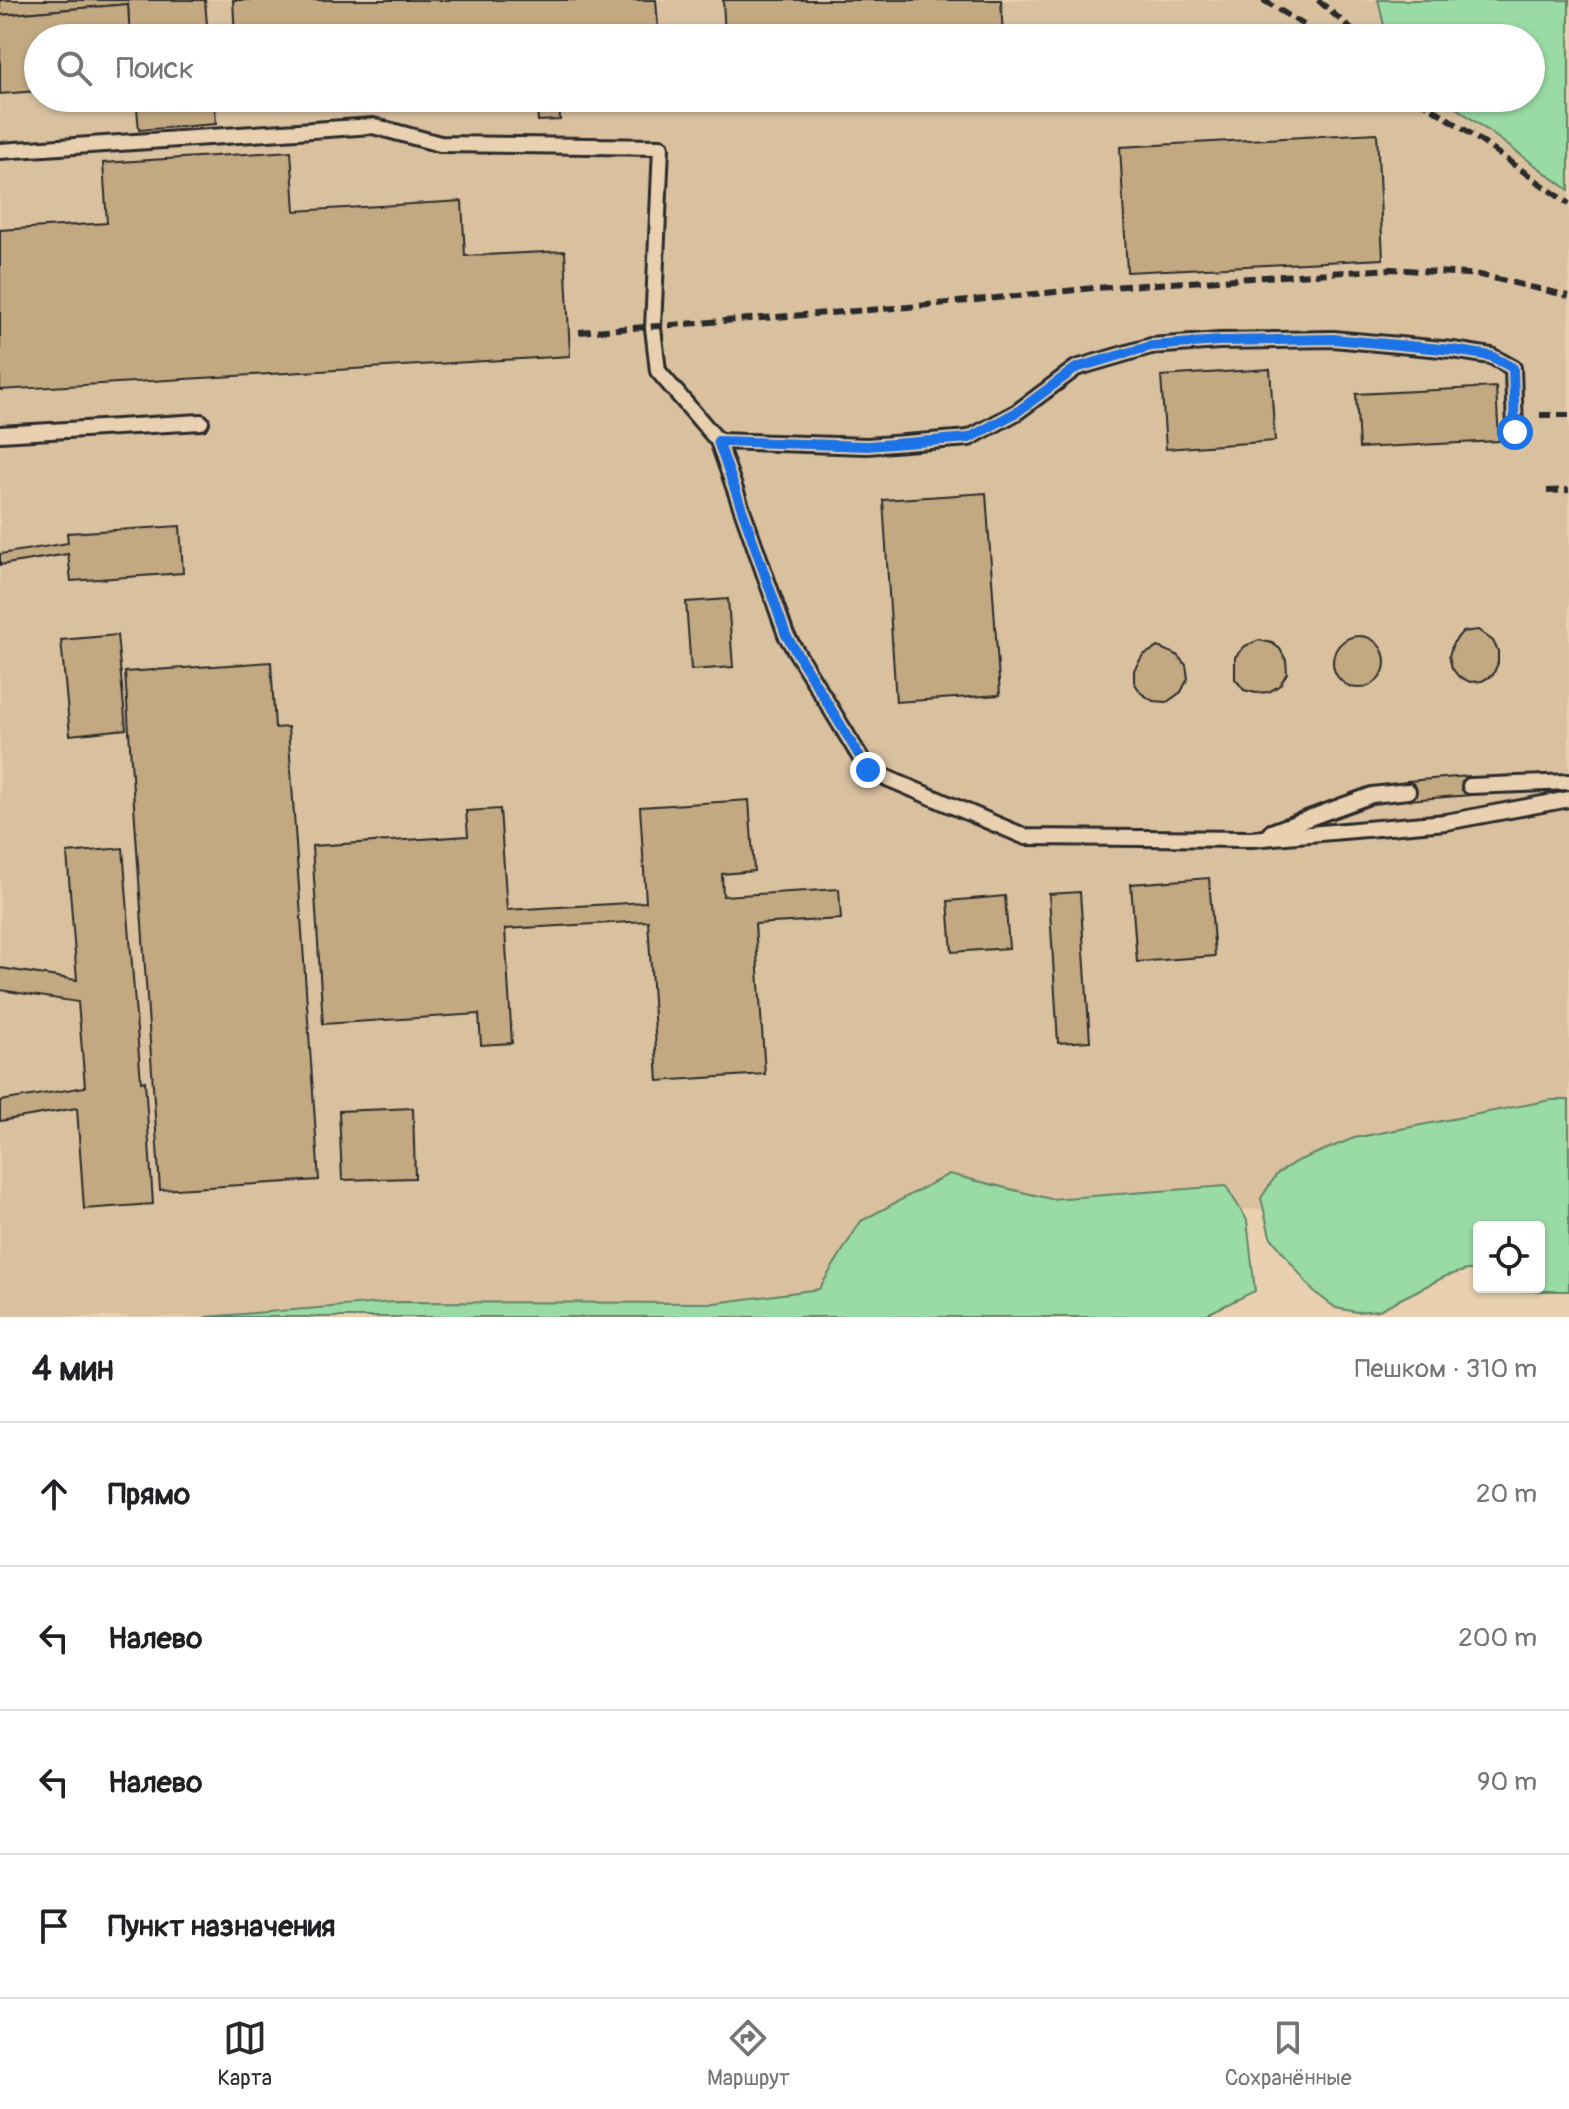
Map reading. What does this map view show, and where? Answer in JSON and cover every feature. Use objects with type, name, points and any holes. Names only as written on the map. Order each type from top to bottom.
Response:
[{"type":"lane","points":[[0,151],[373,126],[440,144],[661,147],[653,328],[658,371],[718,441],[786,635],[868,770],[1026,837],[1252,839],[1446,822],[1569,799]]},
{"type":"lane","points":[[718,441],[867,446],[969,438],[1017,412],[1076,368],[1151,346],[1319,339],[1491,356],[1513,368],[1515,432]]},
{"type":"lane","points":[[0,434],[201,422]]},
{"type":"lane","points":[[1470,786],[1569,782]]},
{"type":"lane","points":[[1252,839],[1372,795],[1408,791]]},
{"type":"shaded area","points":[[0,0],[1569,0],[1569,1197],[984,1220],[859,1317],[0,1317]]},
{"type":"green space","points":[[1378,0],[1569,0],[1569,190],[1462,112],[1545,112],[1545,24],[1384,24]]},
{"type":"green space","points":[[1551,1100],[1569,1100],[1569,1291],[1545,1291],[1545,1221],[1473,1221],[1473,1270],[1446,1276],[1379,1310],[1357,1312],[1336,1308],[1313,1291],[1270,1236],[1261,1198],[1277,1174],[1295,1162],[1354,1138]]},
{"type":"green space","points":[[949,1174],[1051,1199],[1226,1186],[1247,1220],[1255,1291],[1201,1317],[205,1317],[394,1302],[715,1303],[819,1289],[861,1221]]},
{"type":"building","points":[[0,0],[205,0],[207,24],[129,24],[128,4],[0,15]]},
{"type":"building","points":[[233,0],[656,0],[658,24],[234,24]]},
{"type":"building","points":[[723,0],[1001,0],[1002,24],[724,24]]},
{"type":"building","points":[[128,4],[129,24],[24,24],[24,92],[0,94],[0,15]]},
{"type":"building","points":[[137,112],[215,112],[216,124],[139,130]]},
{"type":"building","points":[[537,112],[560,112],[560,120],[538,121]]},
{"type":"building","points":[[1377,133],[1383,259],[1127,272],[1120,147]]},
{"type":"building","points":[[291,151],[295,211],[462,201],[465,256],[565,251],[570,356],[0,390],[0,230],[107,223],[103,163]]},
{"type":"building","points":[[1270,369],[1275,441],[1166,449],[1161,376]]},
{"type":"building","points":[[1496,387],[1499,441],[1359,448],[1356,394]]},
{"type":"building","points":[[986,493],[1000,695],[896,702],[883,500]]},
{"type":"building","points":[[180,526],[183,573],[71,581],[68,554],[0,565],[0,554],[68,543],[67,533]]},
{"type":"building","points":[[728,599],[733,667],[691,670],[686,602]]},
{"type":"building","points":[[1478,630],[1493,641],[1498,651],[1498,663],[1493,675],[1482,681],[1470,682],[1458,676],[1449,656],[1453,643],[1462,632]]},
{"type":"building","points":[[117,635],[126,729],[70,735],[61,640]]},
{"type":"building","points":[[1359,636],[1377,644],[1385,662],[1377,680],[1359,688],[1341,680],[1333,662],[1341,644]]},
{"type":"building","points":[[1259,640],[1280,649],[1286,660],[1287,673],[1280,685],[1269,692],[1256,693],[1244,690],[1235,679],[1235,657],[1245,646]]},
{"type":"building","points":[[1158,647],[1177,655],[1186,665],[1188,678],[1181,692],[1167,702],[1153,701],[1141,693],[1134,682],[1134,670],[1143,655]]},
{"type":"building","points":[[271,662],[275,728],[288,727],[319,1180],[160,1190],[125,672]]},
{"type":"building","points":[[1469,776],[1470,795],[1409,800],[1407,781]]},
{"type":"building","points":[[749,800],[754,871],[722,874],[723,896],[839,889],[841,919],[755,924],[765,1074],[658,1081],[648,921],[505,929],[512,1043],[481,1045],[479,1014],[323,1024],[312,846],[468,836],[466,811],[500,809],[507,910],[646,902],[640,807]]},
{"type":"building","points":[[123,848],[153,1204],[84,1209],[77,1108],[0,1121],[0,1101],[85,1087],[78,1002],[0,990],[0,968],[77,980],[67,853]]},
{"type":"building","points":[[1209,878],[1215,956],[1137,962],[1131,884]]},
{"type":"building","points":[[1080,892],[1090,1041],[1058,1043],[1049,894]]},
{"type":"building","points":[[1005,896],[1009,948],[952,952],[948,901]]},
{"type":"building","points":[[413,1108],[415,1178],[342,1180],[339,1111]]},
{"type":"railway","points":[[1263,0],[1302,24]]},
{"type":"railway","points":[[1318,0],[1345,24]]},
{"type":"railway","points":[[1438,112],[1569,204]]},
{"type":"railway","points":[[579,332],[908,307],[1094,288],[1392,269],[1480,275],[1569,296]]},
{"type":"railway","points":[[1540,415],[1569,415]]},
{"type":"railway","points":[[1547,491],[1569,490]]},
{"type":"route","points":[[868,770],[786,635],[718,441],[867,446],[969,438],[1017,412],[1076,368],[1151,346],[1333,339],[1491,356],[1513,368],[1515,432]]}]
